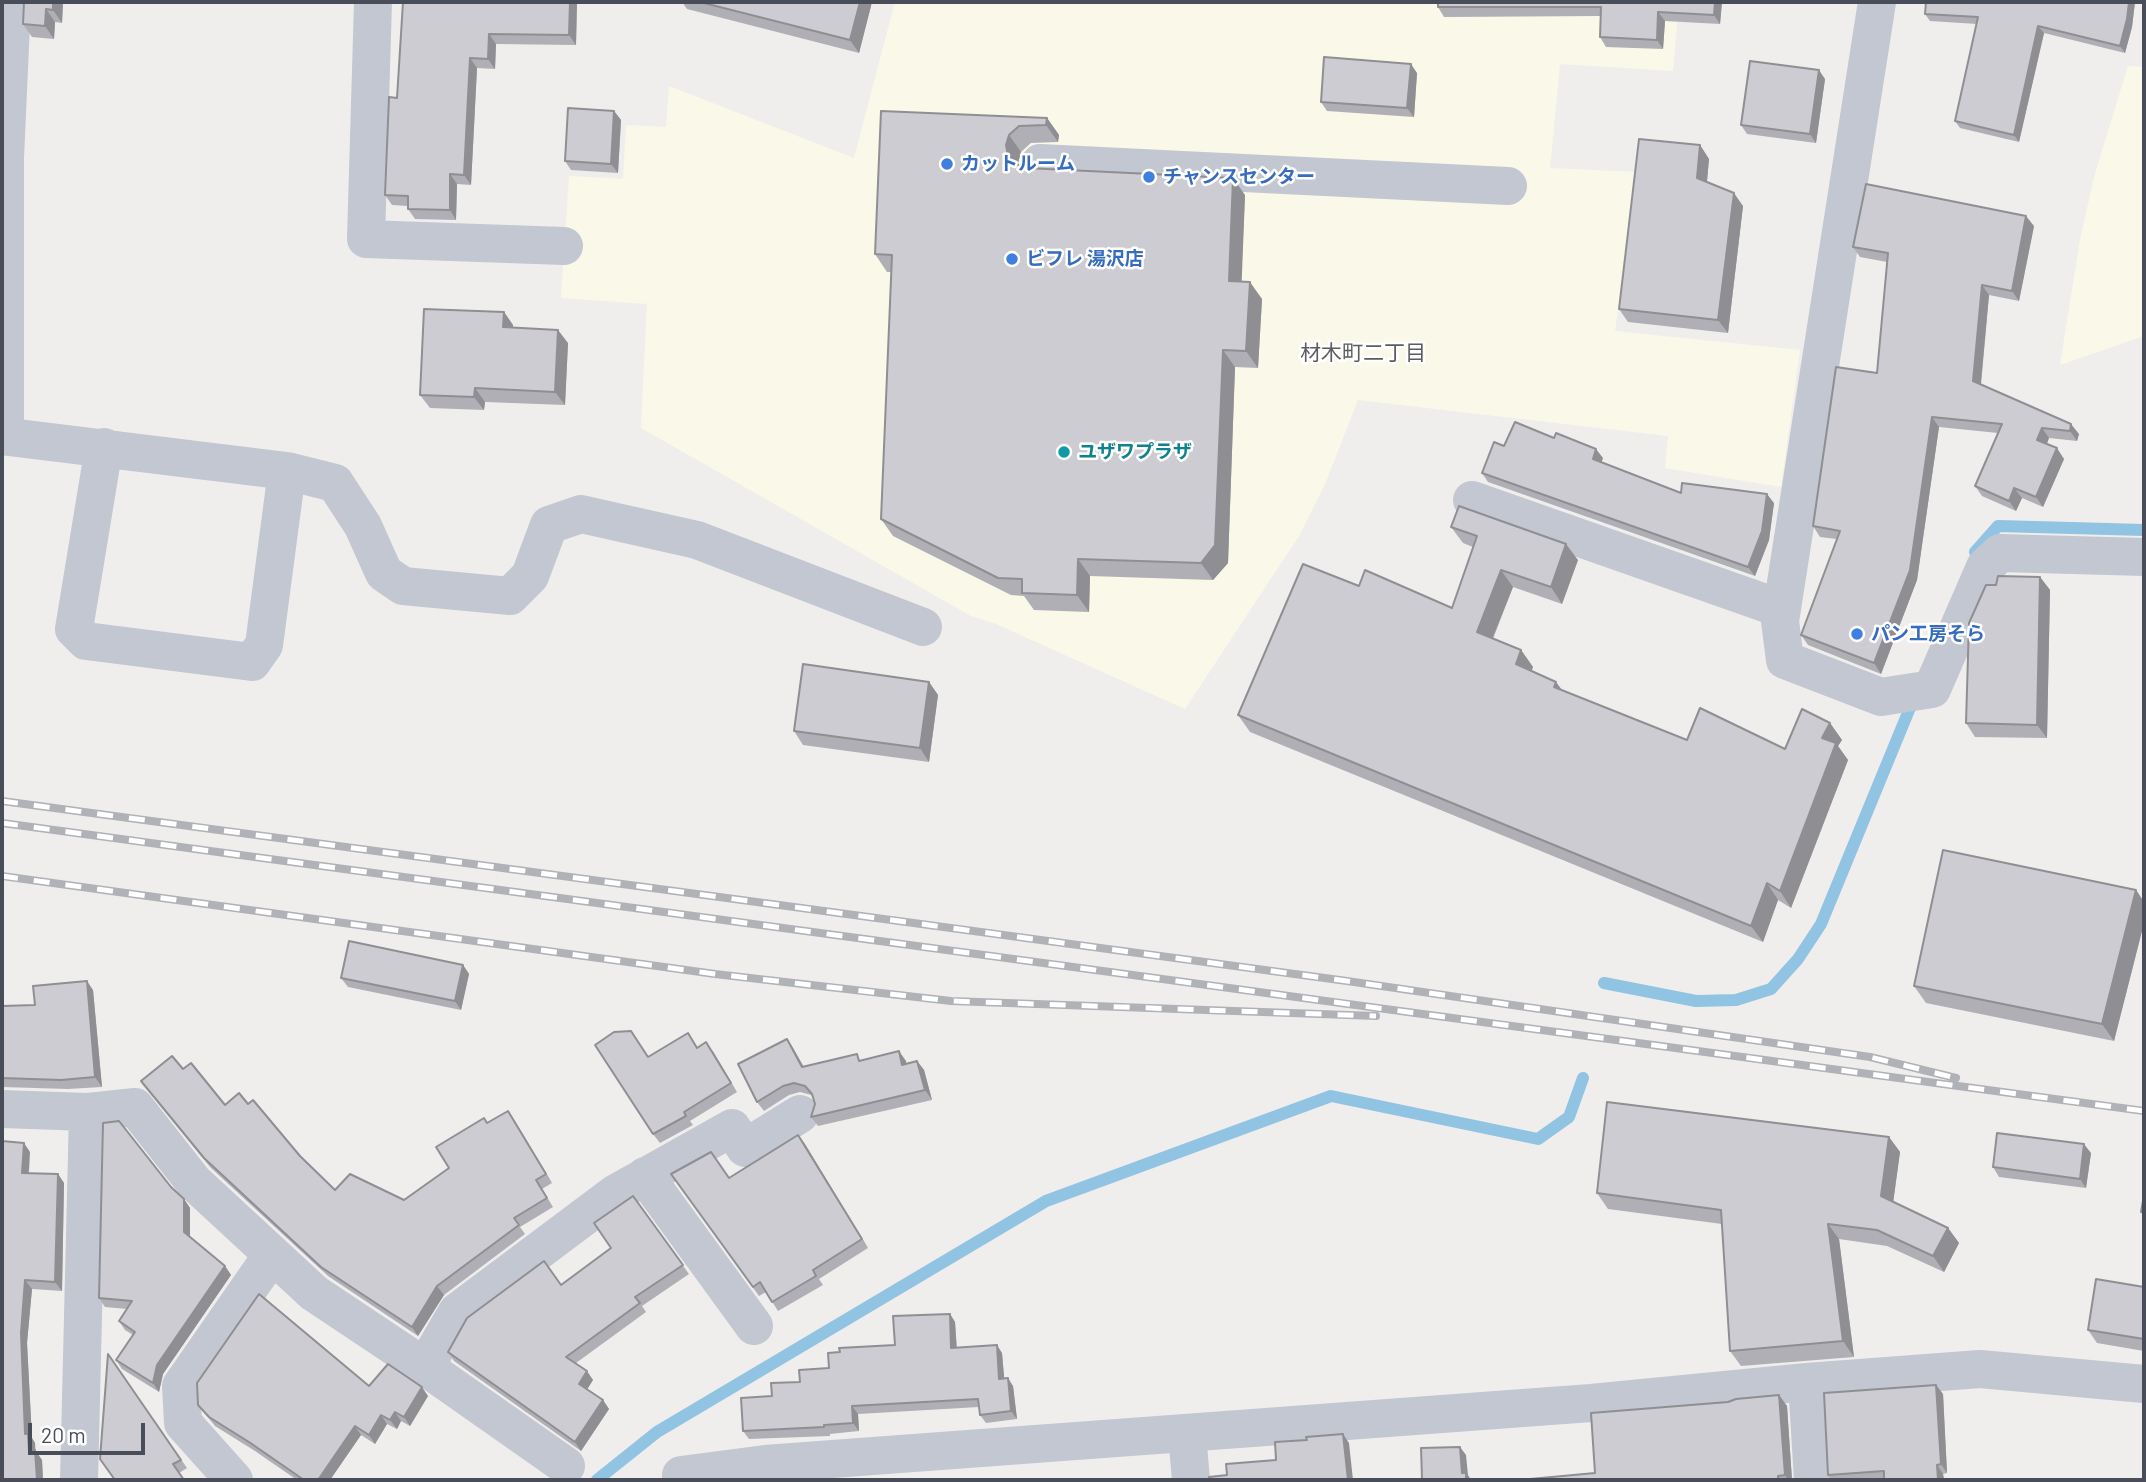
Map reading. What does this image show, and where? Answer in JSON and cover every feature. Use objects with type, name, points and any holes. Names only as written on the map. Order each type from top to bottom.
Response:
[{"type":"street","points":[[12,2],[5,158],[4,436],[287,471],[335,483],[363,526],[384,573],[403,586],[510,596],[530,576],[549,525],[582,514],[697,540],[923,627]]},
{"type":"street","points":[[373,2],[366,239],[564,246]]},
{"type":"street","points":[[1877,2],[1780,621],[1785,660],[1881,697],[1932,689],[1985,567],[2000,553],[2144,557]]},
{"type":"street","points":[[1040,163],[1508,186]]},
{"type":"street","points":[[104,447],[74,629],[86,641],[252,662],[264,645],[287,471]]},
{"type":"street","points":[[1472,500],[1782,609]]},
{"type":"street","points":[[2,1110],[88,1112],[135,1107],[194,1182],[314,1293],[566,1466]]},
{"type":"street","points":[[79,1480],[88,1112]]},
{"type":"street","points":[[425,1367],[457,1312],[616,1193],[732,1128],[745,1148],[800,1115]]},
{"type":"street","points":[[645,1176],[754,1326]]},
{"type":"street","points":[[234,1480],[183,1423],[181,1386],[272,1255]]},
{"type":"street","points":[[681,1480],[681,1475],[765,1464],[1591,1403],[1807,1381],[1980,1369],[2144,1384]]},
{"type":"street","points":[[1807,1381],[1813,1480]]},
{"type":"street","points":[[1187,1434],[1191,1480]]},
{"type":"shaded area","points":[[895,2],[1679,2],[1673,71],[1560,64],[1550,168],[1637,172],[1615,331],[1800,350],[1781,487],[1665,468],[1668,436],[1358,400],[1325,484],[1299,536],[1185,709],[996,624],[971,616],[641,428],[647,304],[561,298],[569,176],[623,179],[626,125],[666,127],[669,86],[854,158]]},
{"type":"shaded area","points":[[2128,66],[2144,67],[2144,336],[2060,365],[2080,240],[2094,177]]},
{"type":"building","points":[[24,2],[53,2],[53,10],[46,9],[45,26],[23,24]]},
{"type":"building","points":[[403,2],[570,2],[569,35],[489,34],[488,59],[470,58],[464,175],[450,174],[450,210],[408,209],[408,196],[385,195],[389,97],[397,98]]},
{"type":"building","points":[[700,2],[860,2],[850,40]]},
{"type":"building","points":[[1438,2],[1715,2],[1714,15],[1658,12],[1657,40],[1600,37],[1601,7],[1438,7]]},
{"type":"building","points":[[1926,2],[2129,2],[2120,46],[2038,26],[2014,135],[1955,121],[1978,17],[1925,14]]},
{"type":"building","points":[[1324,57],[1411,64],[1407,108],[1321,102]]},
{"type":"building","points":[[1750,61],[1819,70],[1810,134],[1741,125]]},
{"type":"building","points":[[568,108],[614,111],[611,164],[565,161]]},
{"type":"building","name":"ユザワプラザ","points":[[881,111],[1047,118],[1046,125],[1019,126],[1009,135],[1006,145],[1008,155],[1016,164],[1026,168],[1233,178],[1229,281],[1250,282],[1246,351],[1223,350],[1215,545],[1201,563],[1078,559],[1077,595],[1022,593],[1022,579],[998,578],[881,519],[892,255],[875,254]]},
{"type":"building","points":[[1639,139],[1700,145],[1697,178],[1734,193],[1718,320],[1619,309]]},
{"type":"building","points":[[1866,184],[2026,216],[2012,291],[1982,285],[1973,381],[2071,424],[2070,431],[2042,428],[2037,440],[2057,448],[2036,497],[2014,488],[2009,501],[1975,486],[2002,424],[1932,417],[1910,570],[1874,663],[1801,635],[1840,531],[1813,526],[1836,367],[1877,373],[1888,253],[1853,247]]},
{"type":"building","points":[[424,309],[504,312],[503,327],[558,330],[555,392],[475,388],[474,397],[420,395]]},
{"type":"building","points":[[1515,422],[1554,438],[1556,433],[1596,449],[1593,459],[1681,493],[1682,483],[1767,494],[1762,531],[1748,567],[1482,473],[1494,442],[1504,446]]},
{"type":"building","points":[[1459,506],[1566,544],[1551,587],[1501,570],[1477,632],[1521,650],[1516,664],[1556,682],[1554,687],[1687,740],[1700,708],[1785,749],[1802,709],[1830,723],[1822,738],[1836,743],[1780,891],[1767,883],[1751,926],[1238,715],[1303,564],[1359,586],[1365,570],[1452,608],[1477,536],[1451,527]]},
{"type":"building","points":[[1998,576],[2040,577],[2037,725],[1966,723],[1969,623],[1986,585],[1996,585]]},
{"type":"building","points":[[803,664],[929,682],[920,748],[794,731]]},
{"type":"building","points":[[1943,850],[2136,890],[2102,1024],[1914,986]]},
{"type":"building","points":[[349,941],[463,965],[455,1001],[341,978]]},
{"type":"building","points":[[87,981],[95,1077],[61,1080],[2,1078],[2,1006],[35,1005],[33,986]]},
{"type":"building","points":[[631,1031],[648,1057],[688,1033],[697,1048],[706,1042],[731,1083],[684,1112],[686,1116],[653,1134],[595,1045],[614,1032]]},
{"type":"building","points":[[787,1039],[802,1067],[857,1054],[859,1061],[899,1051],[902,1065],[917,1061],[925,1090],[811,1117],[815,1104],[812,1094],[805,1086],[794,1083],[783,1086],[757,1102],[738,1064]]},
{"type":"building","points":[[172,1056],[183,1069],[191,1063],[225,1105],[239,1093],[248,1104],[253,1100],[300,1156],[335,1190],[350,1174],[404,1200],[449,1168],[436,1147],[484,1118],[487,1123],[508,1111],[546,1174],[536,1180],[547,1198],[514,1218],[519,1225],[437,1286],[412,1327],[321,1267],[204,1158],[141,1081]]},
{"type":"building","points":[[1607,1102],[1889,1137],[1881,1196],[1948,1228],[1933,1256],[1877,1230],[1828,1224],[1843,1341],[1730,1351],[1721,1210],[1597,1193]]},
{"type":"building","points":[[119,1121],[171,1187],[184,1199],[184,1232],[225,1266],[157,1365],[153,1383],[116,1360],[135,1332],[119,1321],[132,1301],[99,1298],[103,1123]]},
{"type":"building","points":[[1997,1133],[2084,1144],[2080,1179],[1993,1167]]},
{"type":"building","points":[[798,1135],[862,1239],[813,1270],[816,1276],[772,1302],[760,1282],[753,1287],[671,1174],[711,1152],[729,1178]]},
{"type":"building","points":[[2,1141],[24,1143],[22,1173],[58,1174],[55,1282],[25,1280],[21,1333],[25,1434],[28,1434],[29,1451],[35,1450],[37,1480],[2,1480]]},
{"type":"building","points":[[633,1196],[683,1265],[635,1297],[640,1303],[566,1357],[587,1371],[579,1384],[603,1400],[575,1442],[448,1352],[467,1318],[544,1261],[561,1285],[611,1248],[594,1223]]},
{"type":"building","points":[[2096,1279],[2144,1287],[2144,1339],[2088,1330]]},
{"type":"building","points":[[259,1294],[369,1386],[388,1364],[422,1387],[404,1417],[395,1412],[390,1420],[381,1415],[369,1435],[355,1426],[318,1480],[304,1480],[209,1417],[198,1405],[197,1383]]},
{"type":"building","points":[[950,1314],[951,1348],[997,1345],[999,1379],[1008,1378],[1011,1411],[980,1415],[978,1399],[852,1406],[853,1423],[743,1431],[741,1398],[772,1396],[771,1383],[800,1382],[799,1370],[829,1368],[828,1353],[840,1352],[839,1348],[895,1345],[893,1316]]},
{"type":"building","points":[[108,1354],[181,1460],[173,1464],[184,1480],[115,1480],[100,1459]]},
{"type":"building","points":[[1936,1385],[1941,1464],[1937,1465],[1938,1480],[1884,1480],[1884,1471],[1828,1475],[1824,1393]]},
{"type":"building","points":[[1779,1395],[1785,1475],[1778,1476],[1778,1480],[1530,1480],[1595,1473],[1591,1413],[1728,1402]]},
{"type":"building","points":[[1343,1434],[1348,1480],[1209,1480],[1209,1477],[1227,1475],[1226,1464],[1276,1460],[1275,1442]]},
{"type":"building","points":[[1460,1447],[1462,1473],[1466,1473],[1466,1480],[1392,1480],[1422,1479],[1421,1448]]},
{"type":"waterway","points":[[1975,552],[1998,526],[2144,530]]},
{"type":"waterway","points":[[1604,983],[1696,1001],[1736,1000],[1771,989],[1798,959],[1821,924],[1914,698]]},
{"type":"waterway","points":[[597,1480],[657,1432],[1046,1201],[1331,1096],[1538,1139],[1569,1117],[1583,1078]]},
{"type":"railway","points":[[2,801],[1347,981],[1870,1057],[1956,1078]]},
{"type":"railway","points":[[2,823],[2144,1111]]},
{"type":"railway","points":[[2,876],[715,974],[951,1001],[1376,1016]]},
{"type":"place","name":"カットルーム","points":[[947,164]]},
{"type":"place","name":"チャンスセンター","points":[[1149,177]]},
{"type":"place","name":"ビフレ 湯沢店","points":[[1012,259]]},
{"type":"place","name":"ユザワプラザ","points":[[1064,452]]},
{"type":"place","name":"パン工房そら","points":[[1857,634]]},
{"type":"district","name":"材木町二丁目","points":[[1363,353]]}]
